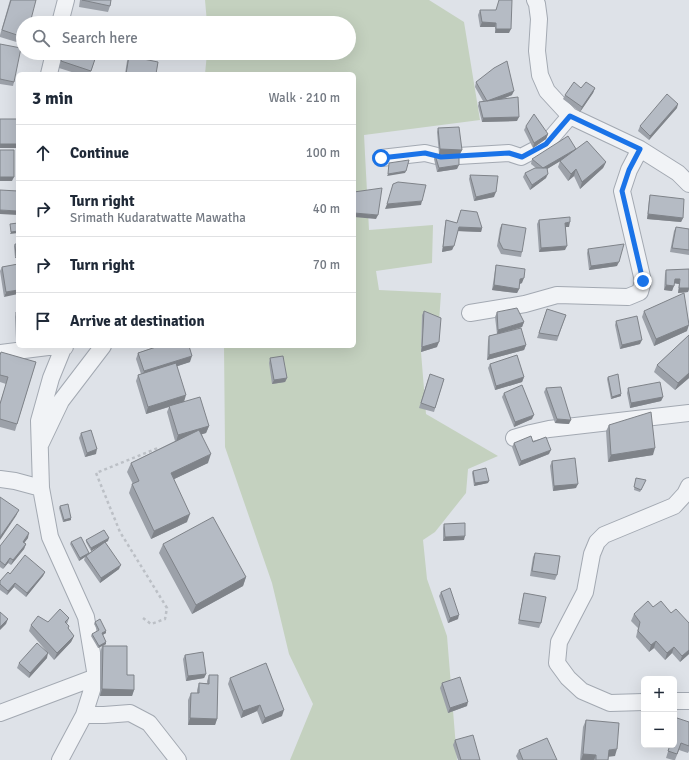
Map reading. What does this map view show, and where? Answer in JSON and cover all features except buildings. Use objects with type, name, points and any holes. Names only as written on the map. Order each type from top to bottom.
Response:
[{"type":"street","points":[[62,16],[66,0]]},
{"type":"street","points":[[535,0],[539,19],[537,51],[540,75],[547,91],[570,116],[640,149],[678,173],[689,184]]},
{"type":"street","points":[[49,72],[52,60]]},
{"type":"street","points":[[381,158],[425,153],[441,157],[509,153],[522,157],[546,144],[570,116]]},
{"type":"street","points":[[470,313],[525,304],[557,295],[628,297],[640,292],[643,281],[622,191],[629,170],[640,149]]},
{"type":"street","points":[[0,353],[40,348]]},
{"type":"street","points":[[60,760],[84,715],[96,677],[86,617],[50,537],[41,488],[39,421],[51,378],[63,348]]},
{"type":"street","points":[[40,446],[61,401],[101,348]]},
{"type":"street","points":[[514,438],[549,430],[689,413]]},
{"type":"street","points":[[0,479],[15,481],[41,488]]},
{"type":"street","points":[[641,702],[610,703],[582,691],[568,678],[557,663],[559,642],[585,592],[592,554],[597,542],[604,535],[674,506],[685,494],[689,486]]},
{"type":"street","points":[[0,713],[96,677]]},
{"type":"street","points":[[677,701],[689,701]]},
{"type":"street","points":[[84,715],[130,713],[149,723],[178,760]]},
{"type":"path","points":[[143,618],[151,624],[165,619],[167,608],[120,532],[96,473],[158,448]]},
{"type":"green space","points":[[205,0],[429,0],[464,22],[480,120],[364,135],[369,230],[433,225],[432,263],[376,271],[379,290],[441,293],[439,322],[422,316],[421,352],[426,414],[498,456],[468,469],[466,493],[435,532],[423,540],[427,579],[447,636],[457,760],[290,760],[313,704],[289,654],[272,583],[225,447],[224,348],[356,348],[356,72],[205,72],[206,60],[356,60],[356,16],[206,16]]},
{"type":"route","points":[[381,158],[425,153],[441,157],[509,153],[522,157],[546,144],[570,116],[640,149],[629,170],[622,191],[643,281]]}]
